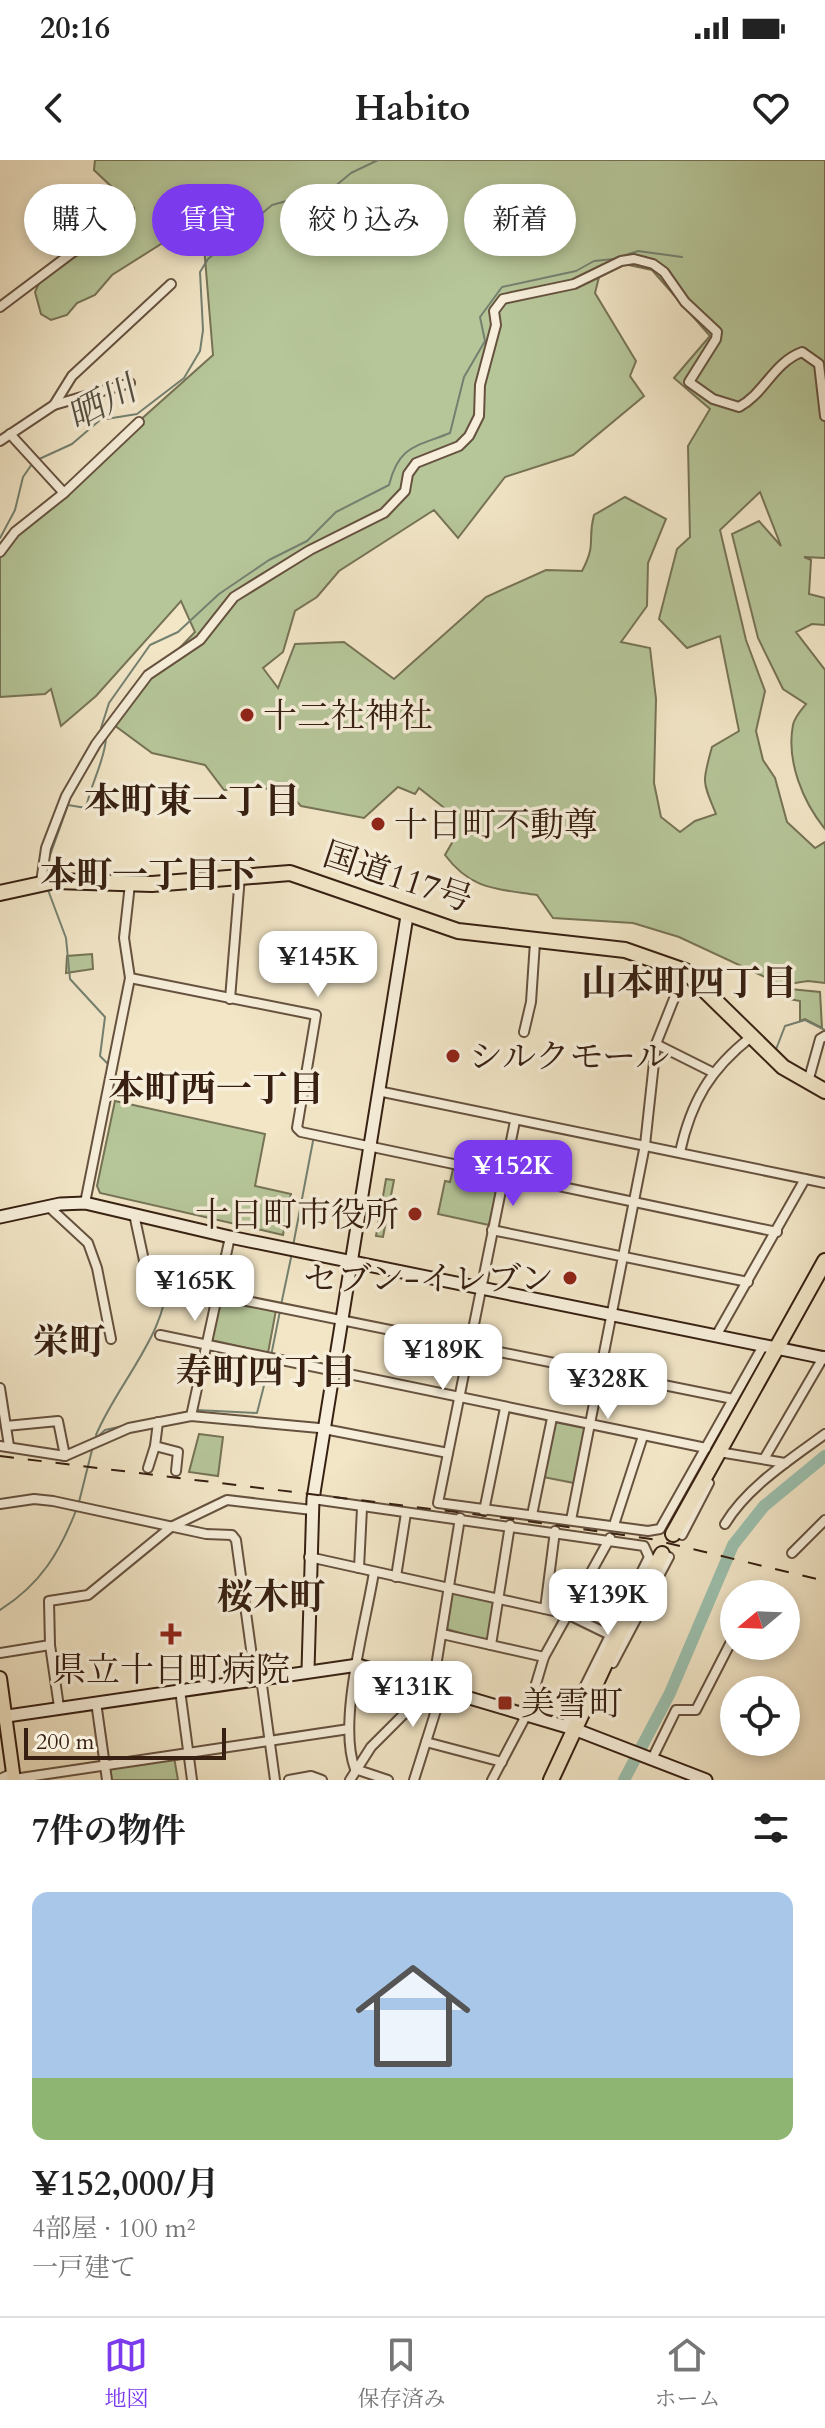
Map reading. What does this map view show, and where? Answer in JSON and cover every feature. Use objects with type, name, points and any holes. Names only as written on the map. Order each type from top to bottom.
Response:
[{"type":"highway","name":"国道117号","points":[[0,893],[41,882],[95,880],[130,884],[286,873],[307,876],[407,916],[458,931],[625,950],[685,971],[709,991],[783,1067],[825,1091]]},
{"type":"highway","points":[[677,1535],[717,1451],[825,1261]]},
{"type":"highway","points":[[551,1780],[573,1729],[665,1556]]},
{"type":"main road","points":[[0,1678],[3,1717],[14,1777]]},
{"type":"street","points":[[0,307],[68,256]]},
{"type":"street","points":[[41,882],[46,848],[66,796],[96,744],[148,675],[200,640],[234,597],[310,550],[384,513],[405,491],[408,474],[416,463],[459,446],[469,436],[479,416],[480,385],[496,325],[494,311],[503,299],[574,284],[621,261],[634,259],[653,264],[717,332],[716,339],[689,382],[713,399],[739,407],[750,401],[788,357],[802,352],[819,364],[825,416]]},
{"type":"street","points":[[54,405],[72,376],[171,284]]},
{"type":"street","points":[[0,441],[54,405],[130,383]]},
{"type":"street","points":[[0,552],[15,532],[64,493],[139,422]]},
{"type":"street","points":[[10,434],[64,493]]},
{"type":"street","points":[[230,999],[240,874]]},
{"type":"street","points":[[85,1203],[130,978],[124,938],[130,884]]},
{"type":"street","points":[[308,1670],[312,1505],[407,916]]},
{"type":"street","points":[[524,1032],[531,1002],[535,942]]},
{"type":"street","points":[[571,1520],[645,1145],[656,1044],[685,971]]},
{"type":"street","points":[[130,978],[316,1015],[297,1128],[301,1132],[777,1232]]},
{"type":"street","points":[[808,1082],[820,1039],[825,1036]]},
{"type":"street","points":[[680,1152],[688,1112],[726,1057],[751,1037]]},
{"type":"street","points":[[656,1044],[714,1073]]},
{"type":"street","points":[[378,1091],[825,1183]]},
{"type":"street","points":[[515,1121],[438,1503],[484,1511],[660,1529],[717,1451],[733,1399],[774,1348]]},
{"type":"street","points":[[716,1336],[805,1179]]},
{"type":"street","points":[[0,1217],[48,1206],[85,1203],[230,1237],[824,1357],[764,1459]]},
{"type":"street","points":[[48,1206],[88,1243],[97,1268],[111,1339]]},
{"type":"street","points":[[134,1214],[151,1293]]},
{"type":"street","points":[[492,1230],[624,1254],[748,1282]]},
{"type":"street","points":[[191,1416],[230,1237]]},
{"type":"street","points":[[217,1295],[733,1399]]},
{"type":"street","points":[[160,1335],[590,1426],[785,1463]]},
{"type":"street","points":[[0,1388],[6,1426],[4,1446],[65,1456],[121,1431],[191,1416],[324,1429],[448,1453]]},
{"type":"street","points":[[484,1511],[505,1408]]},
{"type":"street","points":[[532,1515],[552,1418]]},
{"type":"street","points":[[6,1426],[58,1421],[65,1456]]},
{"type":"street","points":[[148,1468],[158,1422]]},
{"type":"street","points":[[725,1524],[732,1511],[785,1463],[825,1434]]},
{"type":"street","points":[[614,1525],[643,1436]]},
{"type":"street","points":[[155,1446],[178,1452],[176,1471]]},
{"type":"street","points":[[0,1504],[34,1499],[171,1527],[232,1535],[236,1540],[275,1780]]},
{"type":"street","points":[[59,1707],[50,1645],[49,1601],[88,1595],[171,1527],[227,1500],[362,1508],[460,1518],[610,1538],[644,1546],[649,1557],[608,1634],[573,1729]]},
{"type":"street","points":[[359,1568],[362,1508]]},
{"type":"street","points":[[396,1577],[406,1513]]},
{"type":"street","points":[[414,1780],[438,1687],[442,1634],[460,1518]]},
{"type":"street","points":[[792,1553],[825,1520]]},
{"type":"street","points":[[491,1645],[510,1525]]},
{"type":"street","points":[[545,1609],[555,1531]]},
{"type":"street","points":[[492,1780],[527,1714],[544,1657],[610,1538]]},
{"type":"street","points":[[309,1557],[567,1614],[608,1634]]},
{"type":"street","points":[[355,1769],[349,1729],[374,1572]]},
{"type":"street","points":[[442,1634],[544,1657]]},
{"type":"street","points":[[0,1653],[50,1645]]},
{"type":"street","points":[[650,1758],[676,1710],[696,1710],[722,1660]]},
{"type":"street","points":[[3,1717],[358,1665],[573,1729],[706,1780]]},
{"type":"street","points":[[350,1780],[355,1769],[399,1716],[438,1687]]},
{"type":"street","points":[[180,1690],[192,1780]]},
{"type":"street","points":[[96,1702],[107,1780]]},
{"type":"street","points":[[0,1779],[349,1729]]},
{"type":"street","points":[[426,1742],[502,1762]]},
{"type":"street","points":[[355,1769],[388,1780]]},
{"type":"street","points":[[289,1780],[311,1776],[322,1780]]},
{"type":"green space","points":[[95,160],[825,160],[825,558],[804,557],[811,560],[809,594],[825,598],[825,625],[812,624],[796,632],[825,670],[825,829],[803,794],[794,767],[791,739],[794,722],[806,704],[783,689],[758,638],[732,534],[759,521],[781,546],[760,492],[720,530],[746,640],[765,691],[756,731],[763,760],[775,778],[787,822],[815,848],[825,842],[825,983],[808,981],[782,985],[679,937],[633,923],[553,918],[537,895],[497,889],[475,881],[455,867],[445,855],[457,834],[452,814],[419,788],[415,794],[398,787],[364,818],[301,806],[284,788],[224,790],[205,765],[152,753],[114,725],[145,684],[195,632],[181,601],[96,696],[61,726],[51,689],[45,694],[0,697],[0,554],[26,522],[213,355],[205,256],[264,256],[264,184],[152,184],[152,250],[112,275],[95,295],[77,303],[67,315],[51,320],[41,314],[35,292],[39,283],[76,256],[136,256],[136,184],[109,184],[94,170]],"holes":[[[624,264],[652,270],[710,336],[674,378],[710,409],[688,446],[690,537],[677,549],[659,619],[687,648],[720,636],[739,731],[712,747],[706,768],[705,781],[716,814],[695,821],[680,832],[661,817],[654,783],[656,699],[650,648],[621,642],[647,606],[648,563],[666,519],[625,497],[594,515],[591,548],[582,571],[546,570],[486,597],[394,679],[344,642],[295,644],[278,688],[263,668],[283,652],[295,611],[317,597],[339,571],[434,510],[458,538],[505,477],[573,455],[644,396],[630,376],[636,361],[595,293],[601,269]]]},
{"type":"green space","points":[[92,954],[93,969],[66,973],[67,956]]},
{"type":"green space","points":[[790,989],[820,992],[822,1028],[805,1019],[800,1021],[800,1001],[789,999]]},
{"type":"green space","points":[[115,1101],[265,1134],[255,1186],[291,1194],[283,1235],[100,1193],[97,1186]]},
{"type":"green space","points":[[453,1169],[499,1179],[489,1225],[438,1214],[445,1181],[450,1182]]},
{"type":"green space","points":[[386,1179],[394,1180],[383,1237],[376,1236]]},
{"type":"green space","points":[[220,1298],[276,1310],[268,1353],[211,1340]]},
{"type":"green space","points":[[555,1422],[585,1428],[574,1483],[543,1477]]},
{"type":"green space","points":[[199,1434],[223,1437],[218,1476],[189,1472]]},
{"type":"green space","points":[[456,1592],[496,1602],[490,1642],[447,1629],[452,1594]]},
{"type":"green space","points":[[174,1757],[178,1780],[111,1780],[109,1767]]},
{"type":"waterway","name":"晒川","points":[[37,460],[72,444],[100,420],[137,414],[184,378],[200,351],[203,330],[200,272],[208,259],[272,205],[333,188],[351,173],[378,160]]},
{"type":"waterway","points":[[103,732],[101,728],[109,703],[150,645],[178,632],[219,594],[269,560],[307,541],[336,512],[389,485],[398,462],[410,449],[450,433],[464,377],[485,341],[480,317],[502,287],[576,271],[594,261],[614,259],[638,251],[682,257]]},
{"type":"waterway","name":"晒川","points":[[0,538],[15,510],[23,477],[32,464]]},
{"type":"waterway","points":[[48,861],[68,805],[86,808],[106,738]]},
{"type":"waterway","points":[[48,890],[66,938],[70,979],[105,1017],[100,1056],[110,1066]]},
{"type":"waterway","points":[[775,1052],[785,1026],[805,1020],[825,1030]]},
{"type":"waterway","points":[[293,1246],[313,1141]]},
{"type":"waterway","points":[[281,1305],[292,1253]]},
{"type":"waterway","points":[[96,1435],[161,1314],[167,1272],[149,1263]]},
{"type":"waterway","points":[[271,1356],[280,1311]]},
{"type":"waterway","points":[[196,1410],[257,1413],[270,1362]]},
{"type":"waterway","points":[[94,1440],[105,1430],[190,1411]]},
{"type":"waterway","points":[[79,1502],[93,1446]]},
{"type":"waterway","points":[[624,1780],[670,1693],[733,1545],[764,1506],[825,1456]]},
{"type":"waterway","points":[[0,1610],[27,1589],[48,1566],[77,1508]]},
{"type":"railway","points":[[0,1456],[651,1539],[825,1581]]},
{"type":"place","name":"十二社神社","points":[[247,715]]},
{"type":"place","name":"十日町不動尊","points":[[378,824]]},
{"type":"place","name":"シルクモール","points":[[453,1056]]},
{"type":"place","name":"十日町市役所","points":[[415,1214]]},
{"type":"place","name":"セブン-イレブン","points":[[570,1278]]},
{"type":"place","name":"県立十日町病院","points":[[171,1634]]},
{"type":"place","name":"美雪町","points":[[505,1703]]},
{"type":"district","name":"本町東一丁目","points":[[192,800]]},
{"type":"district","name":"本町一丁目下","points":[[148,874]]},
{"type":"district","name":"山本町四丁目","points":[[689,982]]},
{"type":"district","name":"本町西一丁目","points":[[216,1088]]},
{"type":"district","name":"栄町","points":[[69,1341]]},
{"type":"district","name":"寿町四丁目","points":[[266,1371]]},
{"type":"district","name":"桜木町","points":[[271,1596]]}]
